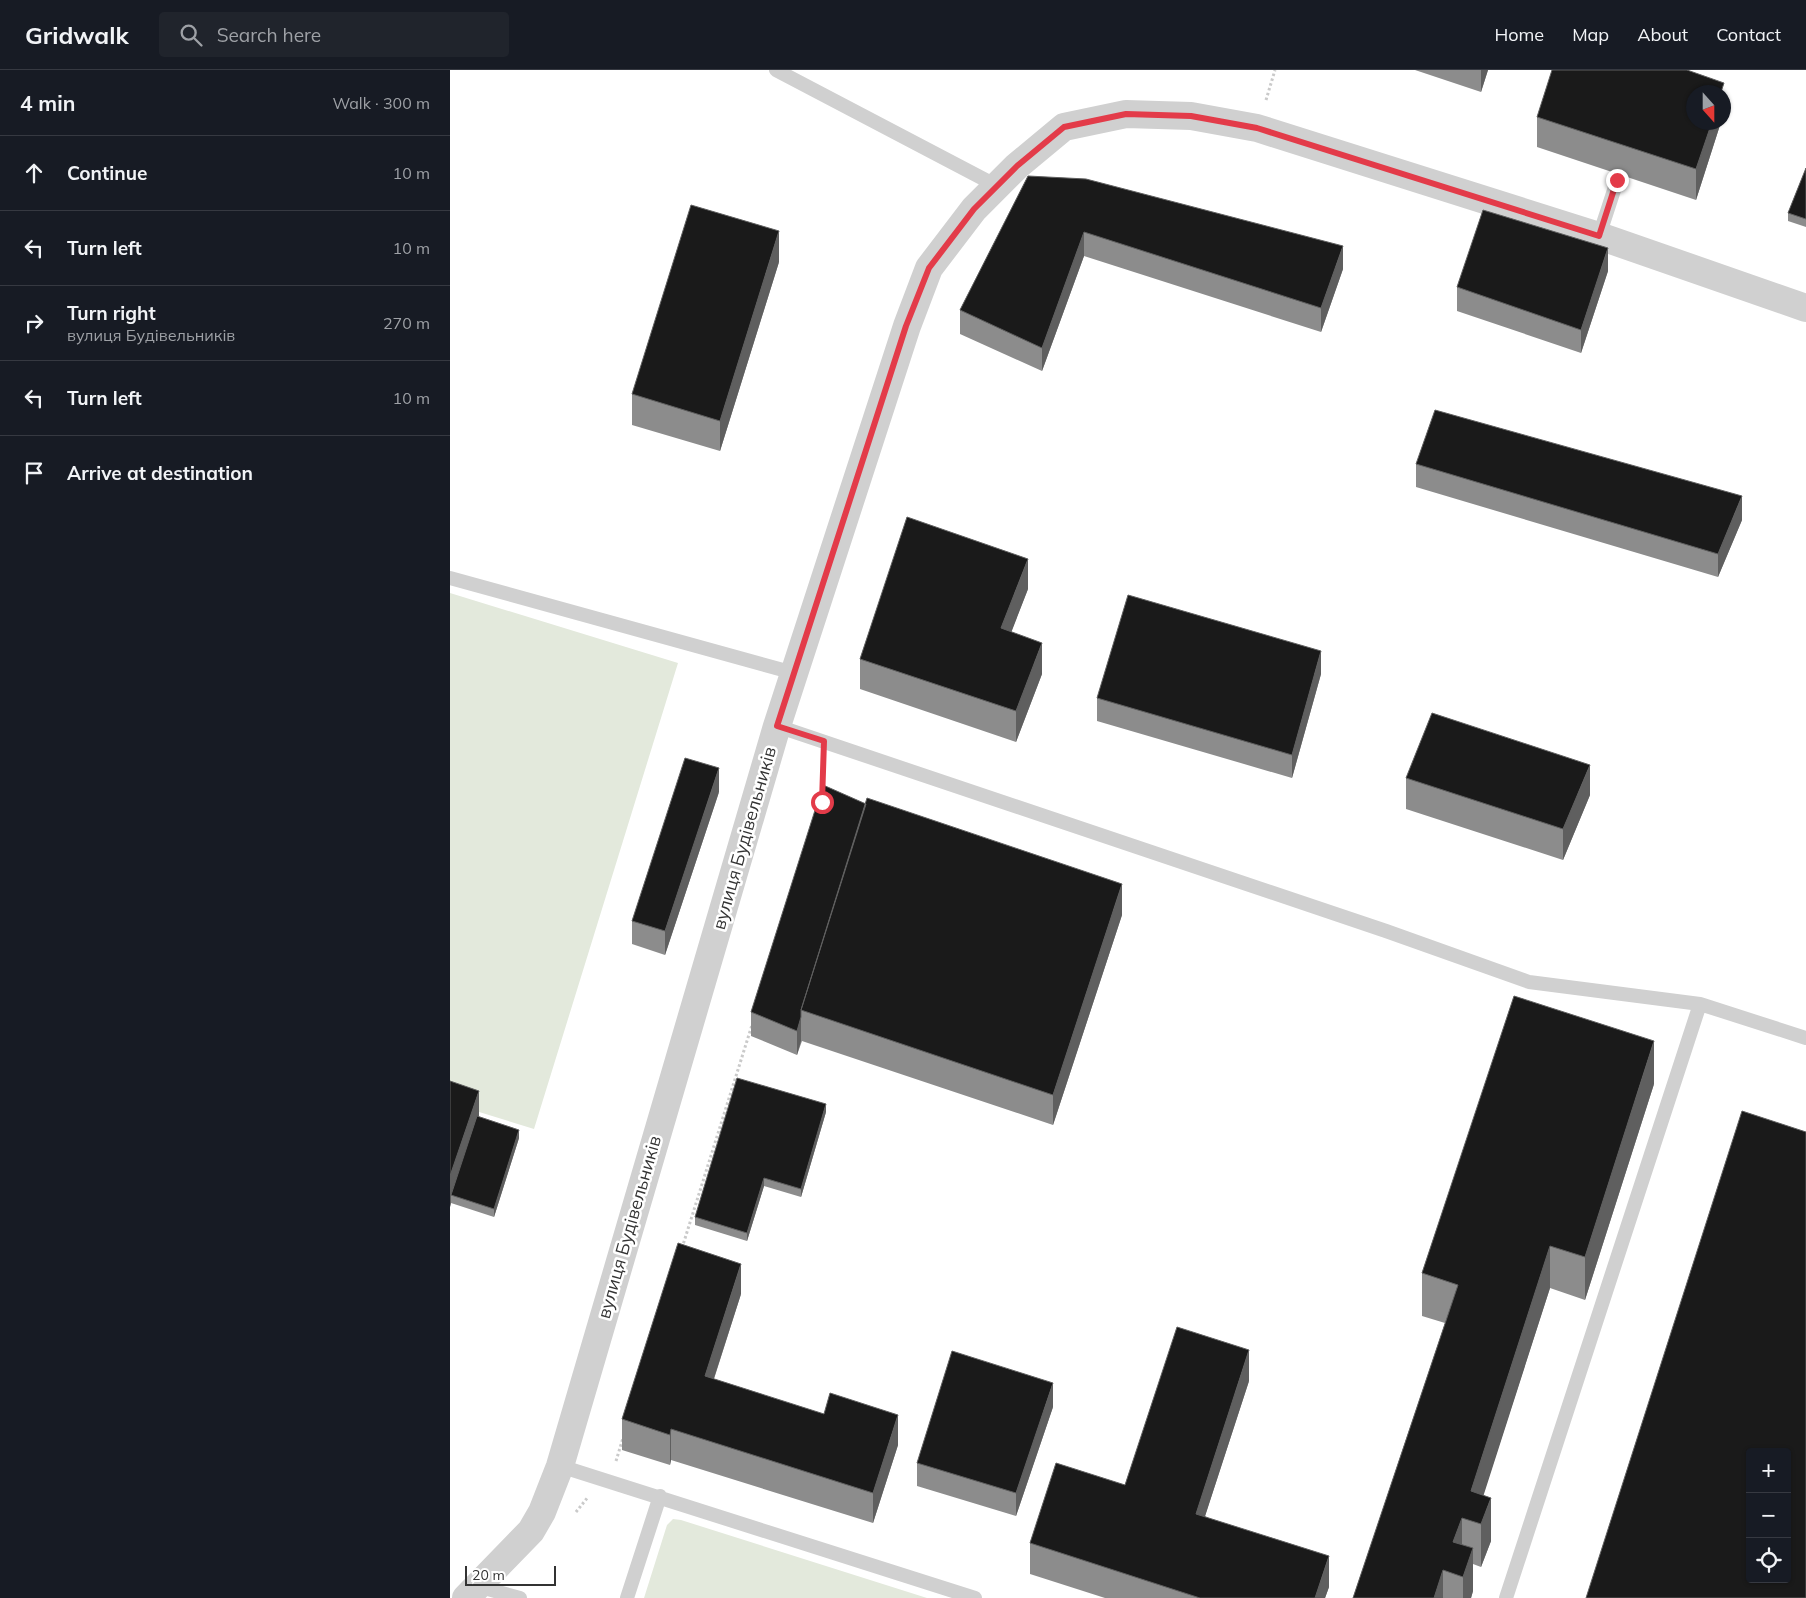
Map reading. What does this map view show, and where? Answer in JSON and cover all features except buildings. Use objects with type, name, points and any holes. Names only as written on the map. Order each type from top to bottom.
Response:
[{"type":"street","name":"вулиця Будівельників","points":[[472,1592],[531,1531],[542,1512],[560,1466],[777,726],[906,326],[929,268],[974,209],[1017,166],[1064,127],[1126,114],[1191,116],[1257,128],[1599,236],[1806,308]]},
{"type":"lane","points":[[776,70],[997,186]]},
{"type":"lane","points":[[1599,236],[1617,180]]},
{"type":"lane","points":[[450,578],[794,673]]},
{"type":"lane","points":[[777,726],[1386,931],[1529,982],[1700,1004],[1806,1038]]},
{"type":"lane","points":[[1506,1598],[1700,1004]]},
{"type":"lane","points":[[560,1466],[604,1478],[976,1598]]},
{"type":"lane","points":[[627,1598],[660,1496]]},
{"type":"lane","points":[[472,1592],[520,1598]]},
{"type":"path","points":[[822,793],[824,741]]},
{"type":"path","points":[[679,1257],[753,1020]]},
{"type":"path","points":[[574,1514],[614,1466],[623,1437]]},
{"type":"shaded area","points":[[450,593],[678,663],[534,1129],[450,1103]]},
{"type":"shaded area","points":[[673,1519],[927,1598],[644,1598],[667,1525]]},
{"type":"route","points":[[822,802],[824,741],[777,726],[906,326],[929,268],[974,209],[1017,166],[1064,127],[1126,114],[1191,116],[1257,128],[1599,236],[1617,180]]}]
